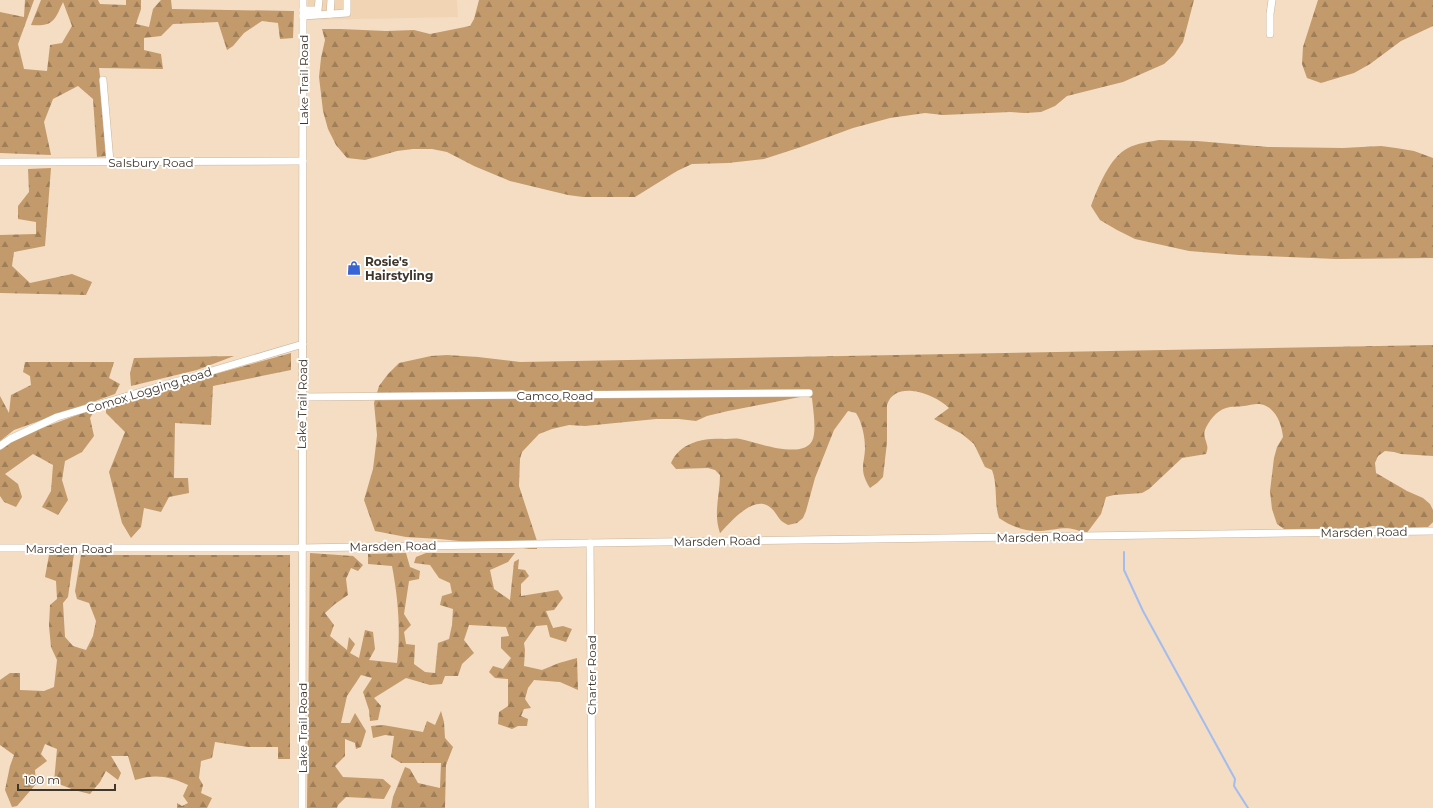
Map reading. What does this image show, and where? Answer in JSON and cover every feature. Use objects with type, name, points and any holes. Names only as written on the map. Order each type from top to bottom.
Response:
[{"type":"street","name":"Lake Trail Road","points":[[302,808],[303,0]]},
{"type":"street","points":[[303,13],[318,10],[319,0]]},
{"type":"street","points":[[330,0],[330,14]]},
{"type":"street","points":[[303,13],[347,14],[347,0]]},
{"type":"street","points":[[1270,34],[1272,0]]},
{"type":"street","points":[[103,80],[110,162]]},
{"type":"street","name":"Salsbury Road","points":[[0,162],[303,161]]},
{"type":"street","name":"Comox Logging Road","points":[[0,446],[10,439],[57,418],[303,344]]},
{"type":"street","name":"Camco Road","points":[[302,396],[809,393]]},
{"type":"street","name":"Marsden Road","points":[[0,548],[302,548],[1433,531]]},
{"type":"street","name":"Charter Road","points":[[590,543],[592,808]]},
{"type":"shaded area","points":[[308,0],[457,0],[458,17],[306,20]]},
{"type":"green space","points":[[25,0],[34,0],[18,44],[24,69],[47,71],[50,45],[62,43],[72,26],[63,2],[52,21],[44,25],[31,25],[41,0],[98,0],[100,4],[126,5],[126,0],[141,0],[141,9],[136,24],[149,27],[153,9],[161,0],[171,0],[172,9],[294,11],[293,38],[280,39],[278,23],[262,21],[244,33],[233,46],[227,50],[218,22],[173,24],[161,36],[144,38],[144,50],[161,54],[163,69],[99,68],[103,101],[106,156],[97,157],[93,99],[78,86],[53,99],[44,122],[51,155],[0,153],[0,12],[24,17]]},
{"type":"green space","points":[[479,0],[1194,0],[1183,42],[1174,55],[1164,64],[1123,82],[1067,96],[1055,106],[1041,112],[943,115],[925,113],[890,118],[853,128],[764,159],[728,163],[692,164],[677,171],[635,197],[583,197],[568,195],[510,181],[474,166],[447,152],[432,149],[397,151],[365,160],[347,158],[336,145],[328,129],[323,111],[319,77],[325,40],[322,29],[386,31],[414,30],[430,34],[470,26],[474,19]]},
{"type":"green space","points":[[1318,0],[1433,0],[1433,26],[1401,41],[1370,64],[1354,73],[1321,83],[1307,78],[1302,64],[1303,47]]},
{"type":"green space","points":[[1159,140],[1197,141],[1268,147],[1343,148],[1381,146],[1414,151],[1433,158],[1433,258],[1336,259],[1239,255],[1189,251],[1135,239],[1100,220],[1091,206],[1105,173],[1122,152],[1136,145]]},
{"type":"green space","points":[[51,168],[45,246],[14,252],[12,266],[30,283],[72,274],[92,282],[86,295],[0,293],[0,235],[36,234],[36,222],[18,219],[18,206],[29,192],[28,169]]},
{"type":"green space","points":[[1433,345],[1433,456],[1401,454],[1385,451],[1378,456],[1375,463],[1376,473],[1407,491],[1423,498],[1430,504],[1433,510],[1433,522],[1428,527],[1389,529],[1373,526],[1357,529],[1312,531],[1284,529],[1277,524],[1272,509],[1270,491],[1274,458],[1277,447],[1283,437],[1280,424],[1273,411],[1266,406],[1258,404],[1230,407],[1219,411],[1208,423],[1204,432],[1207,447],[1206,454],[1182,458],[1149,489],[1142,493],[1106,497],[1101,514],[1086,534],[1068,528],[1040,531],[1024,529],[1008,524],[999,518],[995,482],[992,470],[985,467],[974,444],[962,434],[934,419],[949,408],[935,398],[925,394],[906,391],[891,397],[887,405],[887,442],[883,477],[870,488],[863,472],[865,449],[864,435],[856,413],[848,411],[834,430],[815,478],[803,518],[797,523],[788,525],[780,519],[771,508],[764,504],[757,504],[750,506],[736,516],[720,533],[717,511],[720,475],[715,470],[708,468],[676,469],[671,463],[675,456],[687,446],[709,439],[738,439],[789,450],[807,446],[812,441],[813,437],[814,414],[812,398],[805,396],[728,411],[707,416],[696,421],[656,419],[585,426],[569,425],[539,434],[522,452],[520,459],[519,486],[537,541],[537,549],[406,537],[375,531],[364,500],[373,469],[377,435],[374,403],[379,386],[399,363],[431,356],[447,355],[478,357],[520,362]]},
{"type":"green space","points":[[291,353],[291,370],[213,386],[211,425],[175,423],[174,478],[188,478],[189,493],[169,497],[161,512],[144,508],[141,527],[131,538],[122,523],[109,472],[125,432],[106,413],[106,404]]},
{"type":"green space","points":[[234,356],[197,370],[131,386],[130,373],[134,358]]},
{"type":"green space","points":[[25,362],[114,362],[109,378],[120,384],[115,394],[14,430],[0,441],[0,396],[9,413],[11,395],[31,385],[30,376],[23,372]]},
{"type":"green space","points":[[96,408],[90,418],[94,436],[82,452],[65,461],[62,480],[68,500],[58,515],[42,507],[51,491],[53,465],[33,454],[5,474],[18,484],[22,497],[16,507],[4,502],[0,496],[0,449],[18,437]]},
{"type":"green space","points":[[310,553],[353,556],[363,565],[358,571],[351,568],[346,579],[348,595],[325,613],[334,625],[330,636],[347,650],[349,637],[355,644],[350,653],[359,658],[365,630],[373,632],[375,649],[369,660],[397,663],[399,639],[398,614],[392,566],[368,564],[368,554],[406,553],[410,567],[420,571],[419,579],[409,581],[404,614],[411,625],[404,632],[406,644],[415,645],[414,664],[425,672],[435,673],[438,643],[449,639],[452,625],[453,609],[440,605],[442,596],[452,593],[450,583],[439,578],[430,565],[414,563],[416,557],[426,553],[515,553],[508,562],[490,570],[494,589],[510,600],[514,562],[519,559],[518,569],[525,570],[529,576],[521,584],[521,596],[558,590],[563,598],[554,610],[546,611],[553,628],[563,626],[572,629],[566,642],[550,637],[547,625],[536,626],[524,643],[524,666],[542,670],[577,658],[578,690],[560,682],[534,680],[528,688],[525,699],[531,708],[524,709],[521,716],[528,719],[527,726],[518,726],[512,729],[498,724],[499,712],[508,706],[508,679],[495,678],[489,672],[493,666],[503,669],[511,658],[501,648],[501,637],[509,636],[506,627],[469,625],[464,640],[474,653],[462,664],[458,676],[445,676],[442,684],[430,685],[406,678],[374,698],[381,706],[378,720],[370,721],[369,710],[363,692],[372,678],[361,675],[347,696],[341,723],[350,723],[355,713],[366,731],[361,747],[356,749],[355,743],[345,739],[345,756],[335,766],[343,777],[383,779],[391,786],[384,799],[346,797],[337,808],[307,808]]},
{"type":"green space","points":[[74,554],[68,597],[63,603],[65,637],[73,646],[86,650],[93,636],[96,621],[89,603],[77,599],[75,591],[81,555],[290,555],[290,759],[278,759],[278,747],[248,747],[215,742],[212,758],[201,761],[199,778],[203,785],[201,793],[212,798],[207,808],[177,808],[177,803],[182,806],[188,803],[183,796],[188,785],[162,777],[149,777],[135,780],[128,756],[111,756],[121,773],[118,780],[106,771],[100,782],[90,794],[74,790],[54,782],[57,749],[45,744],[41,754],[47,761],[35,770],[36,784],[17,806],[12,807],[5,790],[14,755],[0,745],[0,680],[10,673],[20,673],[20,690],[44,691],[54,687],[57,660],[51,647],[49,626],[50,605],[57,599],[56,581],[45,577],[49,555]]},
{"type":"green space","points":[[441,711],[444,722],[445,738],[453,747],[446,765],[445,808],[391,808],[393,797],[405,767],[410,769],[418,783],[440,788],[441,763],[401,763],[391,757],[394,736],[385,735],[373,738],[371,726],[383,725],[423,732],[427,721],[435,725]]},
{"type":"waterway","points":[[1124,552],[1124,570],[1143,611],[1235,779],[1234,786],[1248,808]]},
{"type":"place","name":"Rosie's Hairstyling","points":[[354,268]]}]
